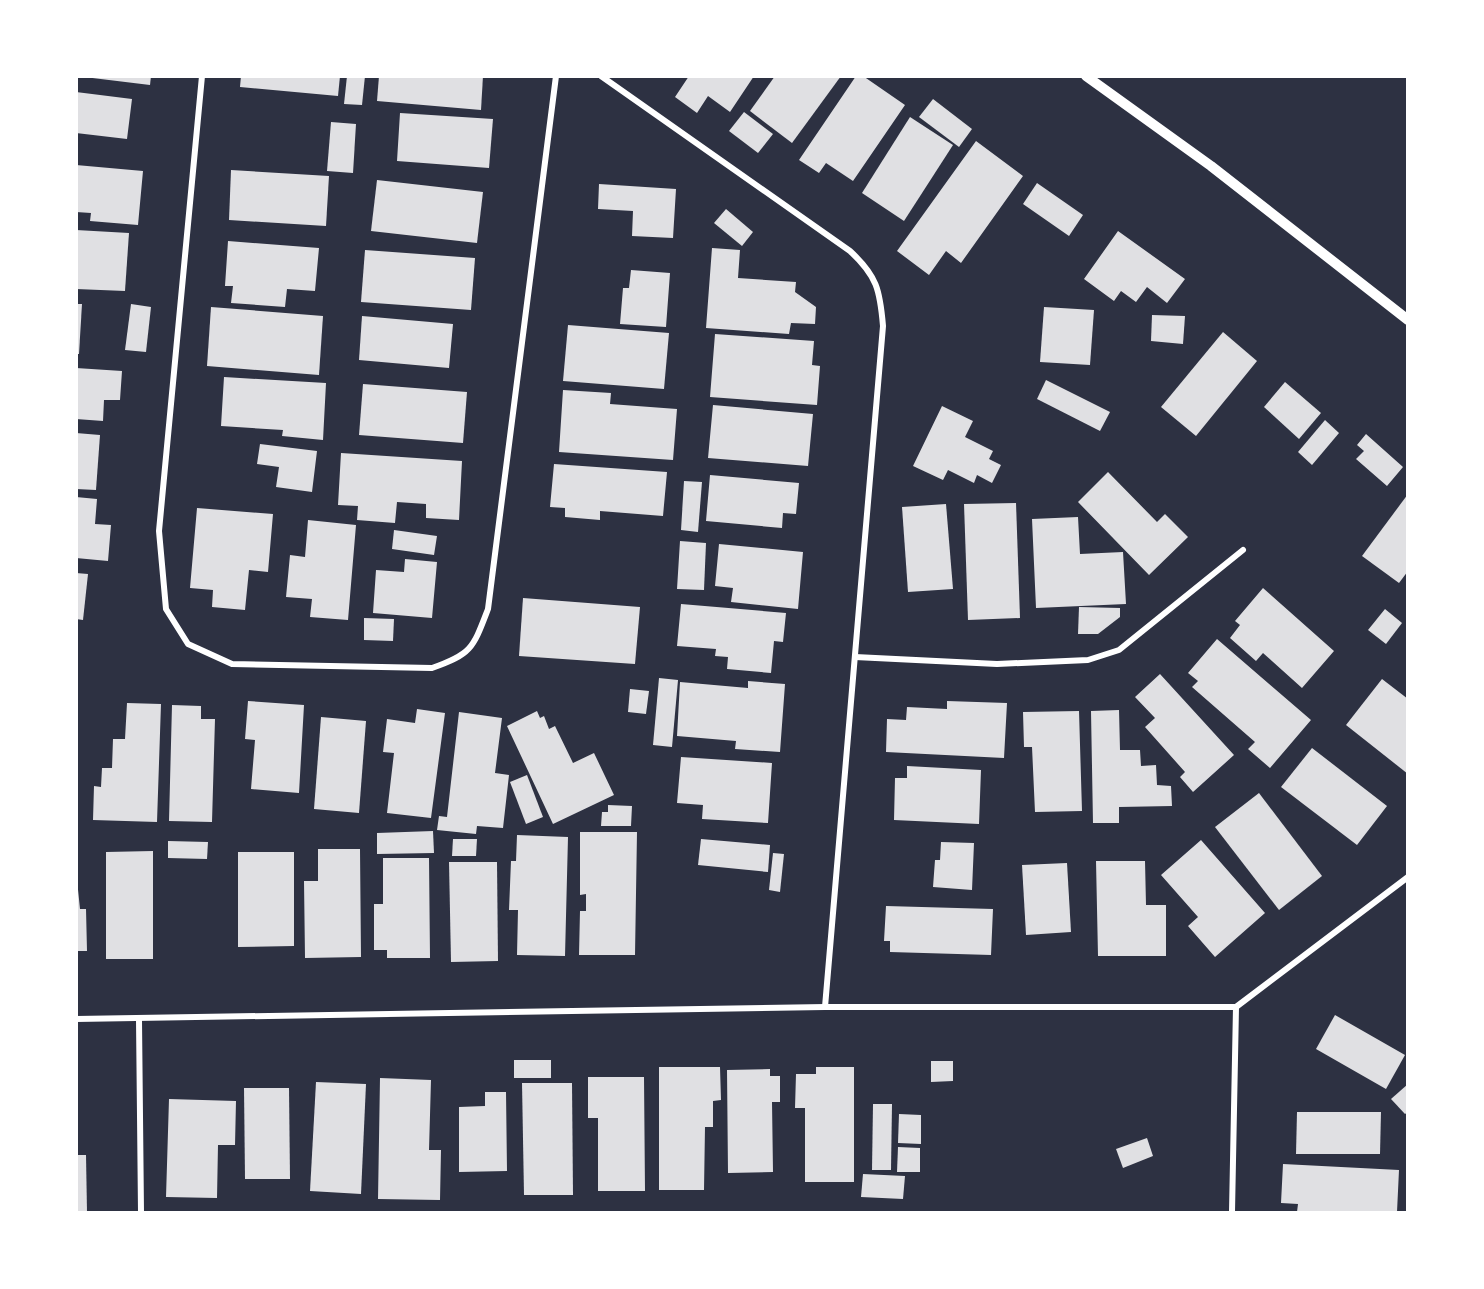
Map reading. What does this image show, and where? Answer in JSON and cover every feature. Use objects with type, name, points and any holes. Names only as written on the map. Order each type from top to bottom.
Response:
[{"type":"street","points":[[202,76],[159,531],[166,609],[188,645],[232,664],[432,668],[461,658],[475,642],[488,609],[556,76]]},
{"type":"street","points":[[601,76],[850,251],[869,268],[880,292],[883,326],[825,1007]]},
{"type":"street","points":[[1086,76],[1211,166],[1407,320]]},
{"type":"street","points":[[855,657],[997,664],[1051,664],[1088,660],[1119,650],[1243,550]]},
{"type":"street","points":[[76,1019],[139,1020],[825,1007],[1236,1007],[1407,877]]},
{"type":"street","points":[[1232,1212],[1236,1007]]},
{"type":"street","points":[[139,1020],[141,1212]]},
{"type":"building","points":[[76,76],[151,76],[150,85]]},
{"type":"building","points":[[241,76],[340,76],[338,96],[240,87]]},
{"type":"building","points":[[347,76],[365,76],[362,105],[344,104]]},
{"type":"building","points":[[379,76],[483,76],[481,110],[377,101]]},
{"type":"building","points":[[689,76],[754,76],[730,112],[708,96],[697,113],[675,97]]},
{"type":"building","points":[[775,76],[841,76],[792,143],[750,111]]},
{"type":"building","points":[[856,76],[863,76],[905,105],[853,181],[826,163],[819,173],[799,160]]},
{"type":"building","points":[[76,92],[132,99],[127,139],[76,133]]},
{"type":"building","points":[[933,99],[972,129],[959,147],[919,117]]},
{"type":"building","points":[[744,112],[773,134],[758,153],[729,131]]},
{"type":"building","points":[[400,113],[493,119],[489,168],[397,161]]},
{"type":"building","points":[[910,117],[953,145],[904,221],[862,193]]},
{"type":"building","points":[[331,122],[356,124],[353,173],[327,171]]},
{"type":"building","points":[[976,141],[1023,176],[961,263],[946,251],[929,275],[897,251]]},
{"type":"building","points":[[76,165],[143,171],[138,225],[90,221],[91,213],[76,212]]},
{"type":"building","points":[[231,170],[329,176],[326,226],[229,220]]},
{"type":"building","points":[[377,180],[483,192],[477,243],[371,231]]},
{"type":"building","points":[[1037,183],[1083,215],[1069,236],[1023,204]]},
{"type":"building","points":[[599,184],[676,189],[673,238],[632,236],[633,211],[598,209]]},
{"type":"building","points":[[726,209],[753,232],[742,246],[714,223]]},
{"type":"building","points":[[76,230],[129,233],[125,291],[76,289]]},
{"type":"building","points":[[1118,231],[1185,279],[1167,303],[1147,287],[1136,302],[1121,291],[1114,301],[1084,279]]},
{"type":"building","points":[[228,241],[319,248],[315,291],[287,289],[285,307],[231,303],[233,286],[225,286]]},
{"type":"building","points":[[712,248],[740,250],[738,278],[796,282],[795,292],[816,307],[815,324],[791,323],[789,334],[706,328]]},
{"type":"building","points":[[365,250],[475,258],[471,310],[361,302]]},
{"type":"building","points":[[631,270],[670,273],[666,327],[620,324],[623,288],[629,288]]},
{"type":"building","points":[[76,304],[82,304],[79,354],[76,354]]},
{"type":"building","points":[[131,304],[151,307],[146,352],[125,350]]},
{"type":"building","points":[[211,307],[323,316],[319,375],[207,366]]},
{"type":"building","points":[[1044,307],[1094,310],[1090,365],[1040,362]]},
{"type":"building","points":[[1152,315],[1185,316],[1183,344],[1151,341]]},
{"type":"building","points":[[362,316],[453,324],[449,368],[359,360]]},
{"type":"building","points":[[568,325],[669,333],[664,389],[563,381]]},
{"type":"building","points":[[1223,332],[1257,361],[1196,436],[1161,407]]},
{"type":"building","points":[[715,334],[814,341],[812,365],[820,366],[817,405],[710,397]]},
{"type":"building","points":[[76,368],[122,371],[120,400],[104,400],[103,421],[76,419]]},
{"type":"building","points":[[224,377],[326,383],[323,440],[282,436],[283,430],[221,426]]},
{"type":"building","points":[[1046,380],[1110,412],[1100,431],[1037,399]]},
{"type":"building","points":[[1285,382],[1321,413],[1299,439],[1264,407]]},
{"type":"building","points":[[363,384],[467,392],[463,443],[359,435]]},
{"type":"building","points":[[563,390],[611,393],[610,404],[677,409],[673,460],[559,452]]},
{"type":"building","points":[[713,405],[813,414],[808,466],[708,458]]},
{"type":"building","points":[[942,406],[973,421],[965,437],[993,451],[989,459],[1001,465],[992,483],[977,475],[974,483],[948,470],[943,480],[913,466]]},
{"type":"building","points":[[1325,420],[1339,433],[1312,465],[1298,452]]},
{"type":"building","points":[[76,433],[100,435],[96,490],[76,489]]},
{"type":"building","points":[[1366,434],[1403,467],[1387,486],[1356,459],[1364,451],[1357,445]]},
{"type":"building","points":[[260,444],[317,451],[312,492],[276,487],[279,467],[257,464]]},
{"type":"building","points":[[341,453],[462,461],[459,520],[426,518],[426,504],[397,502],[395,523],[357,520],[358,506],[338,505]]},
{"type":"building","points":[[554,464],[667,472],[663,516],[600,511],[600,520],[565,517],[565,508],[550,507]]},
{"type":"building","points":[[1108,472],[1157,522],[1165,514],[1188,537],[1149,575],[1078,502]]},
{"type":"building","points":[[710,475],[799,483],[796,514],[783,513],[782,528],[706,521]]},
{"type":"building","points":[[684,481],[702,482],[698,532],[681,530]]},
{"type":"building","points":[[1408,494],[1408,571],[1399,583],[1362,556]]},
{"type":"building","points":[[76,497],[97,499],[95,524],[111,525],[108,561],[76,558]]},
{"type":"building","points":[[1016,503],[1020,618],[968,620],[964,504]]},
{"type":"building","points":[[946,504],[953,589],[908,592],[902,507]]},
{"type":"building","points":[[197,508],[273,514],[268,572],[249,570],[245,610],[212,607],[213,590],[190,588]]},
{"type":"building","points":[[1078,517],[1080,554],[1123,552],[1126,604],[1036,608],[1032,519]]},
{"type":"building","points":[[308,520],[356,525],[348,620],[310,617],[312,599],[286,597],[290,555],[305,557]]},
{"type":"building","points":[[394,530],[437,536],[434,555],[392,549]]},
{"type":"building","points":[[680,541],[706,543],[704,590],[677,589]]},
{"type":"building","points":[[719,544],[803,552],[798,609],[731,602],[733,588],[715,586]]},
{"type":"building","points":[[405,559],[437,562],[432,618],[373,613],[376,570],[404,572]]},
{"type":"building","points":[[76,573],[88,574],[83,620],[76,619]]},
{"type":"building","points":[[1263,588],[1334,651],[1302,688],[1263,653],[1256,661],[1230,638],[1240,625],[1235,621]]},
{"type":"building","points":[[523,598],[640,607],[635,664],[519,656]]},
{"type":"building","points":[[681,604],[786,613],[783,642],[774,641],[771,673],[727,669],[728,657],[715,656],[716,649],[677,646]]},
{"type":"building","points":[[1079,607],[1120,608],[1120,617],[1098,634],[1078,634]]},
{"type":"building","points":[[1385,609],[1402,623],[1386,644],[1368,630]]},
{"type":"building","points":[[364,618],[394,619],[393,641],[364,640]]},
{"type":"building","points":[[1217,639],[1311,720],[1270,768],[1248,749],[1255,742],[1192,687],[1198,681],[1188,673]]},
{"type":"building","points":[[1160,674],[1234,755],[1193,792],[1180,777],[1185,772],[1145,727],[1155,718],[1135,697]]},
{"type":"building","points":[[659,678],[678,680],[672,747],[653,745]]},
{"type":"building","points":[[1382,679],[1408,699],[1408,774],[1346,725]]},
{"type":"building","points":[[748,681],[785,684],[780,752],[735,749],[736,741],[677,736],[680,682],[748,688]]},
{"type":"building","points":[[630,689],[649,691],[646,714],[628,712]]},
{"type":"building","points":[[248,701],[304,705],[299,793],[251,789],[255,740],[245,739]]},
{"type":"building","points":[[947,701],[1007,703],[1004,758],[886,752],[887,719],[906,720],[907,707],[947,709]]},
{"type":"building","points":[[127,703],[161,704],[157,822],[93,820],[94,786],[101,787],[102,768],[112,768],[113,739],[125,739]]},
{"type":"building","points":[[172,705],[201,706],[201,719],[215,719],[212,822],[169,821]]},
{"type":"building","points":[[417,709],[445,713],[431,818],[387,813],[394,753],[383,752],[387,719],[415,723]]},
{"type":"building","points":[[1119,710],[1120,750],[1140,750],[1141,766],[1156,765],[1157,785],[1171,786],[1172,806],[1119,807],[1119,823],[1093,823],[1091,711]]},
{"type":"building","points":[[537,711],[540,718],[544,716],[549,729],[555,726],[573,763],[594,753],[614,795],[553,824],[507,726]]},
{"type":"building","points":[[1079,711],[1082,811],[1035,812],[1032,747],[1024,747],[1023,712]]},
{"type":"building","points":[[459,712],[502,718],[495,773],[509,775],[503,828],[477,826],[476,834],[437,830],[439,816],[447,817]]},
{"type":"building","points":[[321,717],[366,721],[359,813],[314,809]]},
{"type":"building","points":[[1312,748],[1387,806],[1357,845],[1281,787]]},
{"type":"building","points":[[681,757],[772,763],[768,823],[702,819],[703,805],[677,803]]},
{"type":"building","points":[[907,766],[981,770],[979,824],[894,820],[895,778],[907,778]]},
{"type":"building","points":[[527,775],[543,817],[526,824],[510,782]]},
{"type":"building","points":[[1259,793],[1322,876],[1279,910],[1215,827]]},
{"type":"building","points":[[608,805],[632,806],[631,826],[601,826],[602,812],[608,812]]},
{"type":"building","points":[[433,831],[434,853],[377,854],[377,833]]},
{"type":"building","points":[[580,832],[637,832],[635,955],[579,955],[580,911],[586,911],[586,894],[580,895]]},
{"type":"building","points":[[517,835],[568,837],[565,956],[517,955],[518,910],[509,910],[511,861],[516,861]]},
{"type":"building","points":[[453,839],[477,839],[476,856],[452,856]]},
{"type":"building","points":[[701,839],[770,845],[768,872],[698,865]]},
{"type":"building","points":[[1201,840],[1265,913],[1215,957],[1188,926],[1198,917],[1161,875]]},
{"type":"building","points":[[168,841],[208,842],[207,859],[168,858]]},
{"type":"building","points":[[941,842],[974,843],[972,890],[933,887],[935,860],[940,860]]},
{"type":"building","points":[[318,849],[360,849],[361,957],[305,958],[304,881],[318,881]]},
{"type":"building","points":[[153,851],[153,959],[106,959],[106,852]]},
{"type":"building","points":[[238,852],[294,852],[294,946],[238,947]]},
{"type":"building","points":[[773,853],[784,854],[780,892],[769,890]]},
{"type":"building","points":[[383,858],[429,858],[430,958],[387,958],[387,950],[374,950],[374,904],[383,904]]},
{"type":"building","points":[[1096,861],[1145,861],[1146,905],[1166,905],[1166,956],[1098,956]]},
{"type":"building","points":[[449,862],[497,862],[498,961],[451,962]]},
{"type":"building","points":[[1067,863],[1071,932],[1026,935],[1022,865]]},
{"type":"building","points":[[76,870],[80,909],[86,909],[87,951],[76,951]]},
{"type":"building","points":[[886,906],[993,909],[991,955],[890,952],[890,941],[884,941]]},
{"type":"building","points":[[1335,1015],[1405,1055],[1386,1089],[1316,1049]]},
{"type":"building","points":[[514,1060],[551,1060],[551,1078],[514,1078]]},
{"type":"building","points":[[931,1061],[953,1061],[953,1081],[931,1082]]},
{"type":"building","points":[[659,1067],[720,1067],[721,1100],[713,1101],[713,1127],[705,1127],[704,1190],[659,1190]]},
{"type":"building","points":[[816,1067],[854,1067],[854,1182],[805,1182],[805,1108],[795,1108],[796,1074],[816,1074]]},
{"type":"building","points":[[770,1069],[770,1076],[780,1076],[780,1102],[772,1102],[773,1172],[728,1173],[727,1070]]},
{"type":"building","points":[[588,1077],[644,1077],[645,1191],[598,1191],[598,1118],[588,1118]]},
{"type":"building","points":[[380,1078],[431,1080],[429,1150],[441,1150],[440,1200],[378,1199]]},
{"type":"building","points":[[316,1082],[366,1084],[361,1194],[310,1191]]},
{"type":"building","points":[[522,1083],[572,1083],[573,1195],[524,1195]]},
{"type":"building","points":[[1408,1084],[1408,1112],[1405,1114],[1391,1099]]},
{"type":"building","points":[[244,1088],[289,1088],[290,1179],[245,1179]]},
{"type":"building","points":[[485,1092],[506,1092],[507,1171],[459,1172],[459,1107],[485,1106]]},
{"type":"building","points":[[169,1099],[236,1101],[235,1145],[218,1145],[217,1198],[166,1197]]},
{"type":"building","points":[[873,1104],[892,1104],[891,1170],[872,1170]]},
{"type":"building","points":[[1297,1112],[1381,1112],[1380,1154],[1296,1154]]},
{"type":"building","points":[[899,1114],[921,1115],[921,1144],[898,1143]]},
{"type":"building","points":[[1147,1138],[1153,1156],[1123,1168],[1116,1149]]},
{"type":"building","points":[[898,1147],[920,1148],[920,1172],[897,1172]]},
{"type":"building","points":[[76,1155],[86,1155],[87,1212],[76,1212]]},
{"type":"building","points":[[1283,1164],[1399,1170],[1397,1212],[1297,1212],[1298,1204],[1281,1203]]},
{"type":"building","points":[[863,1174],[905,1176],[903,1199],[861,1197]]}]
